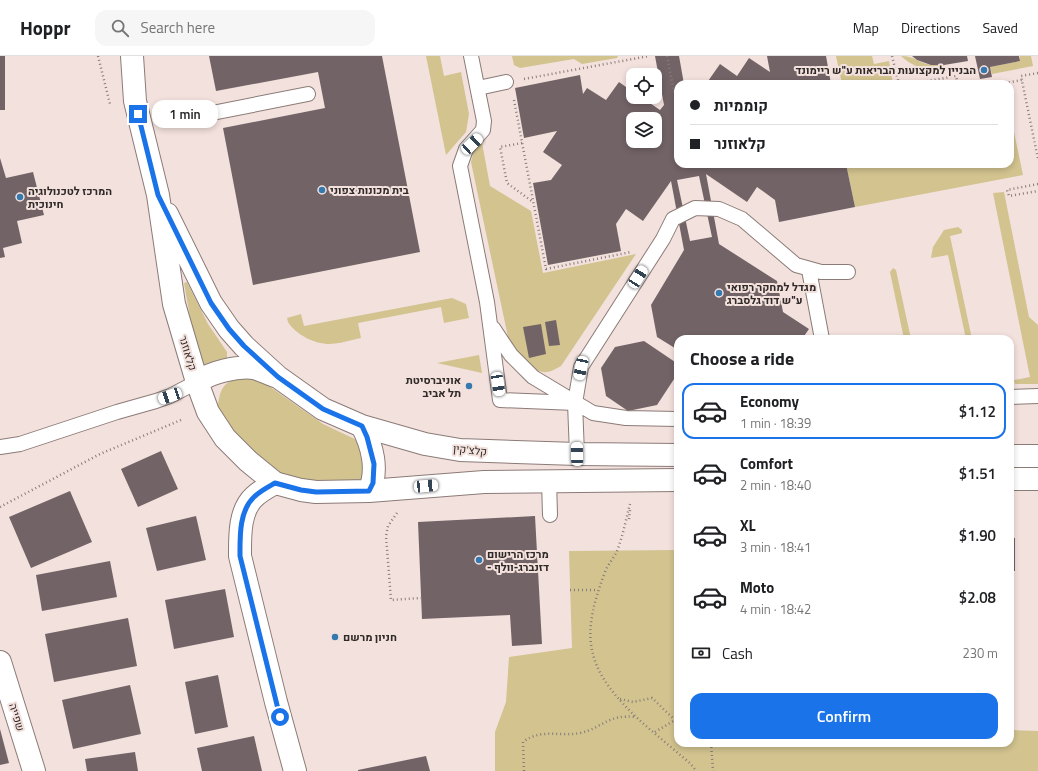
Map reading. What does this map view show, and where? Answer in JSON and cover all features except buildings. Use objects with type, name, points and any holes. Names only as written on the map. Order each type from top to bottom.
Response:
[{"type":"street","name":"קלאוזנר","points":[[116,56],[135,101],[158,195],[174,304],[197,382],[208,412],[225,438],[248,461],[275,483]]},
{"type":"street","name":"קלאוזנר","points":[[132,56],[135,101]]},
{"type":"street","name":"קלאוזנר","points":[[158,195],[211,303],[229,329],[244,346],[278,377]]},
{"type":"street","points":[[197,382],[204,377],[237,369],[254,368],[278,377]]},
{"type":"street","name":"קלצ'קין","points":[[278,377],[323,409],[362,426],[425,444],[460,450],[577,454],[674,455]]},
{"type":"street","points":[[362,426],[367,437],[374,464],[373,483],[369,491]]},
{"type":"street","points":[[1014,456],[1038,456]]},
{"type":"street","points":[[1014,479],[1038,479]]},
{"type":"street","points":[[295,771],[276,702],[240,556],[242,520],[249,502],[255,496],[275,483],[301,490],[316,492],[369,491],[484,482],[549,480],[674,480]]},
{"type":"street","name":"שפייה","points":[[0,662],[34,771]]},
{"type":"lane","points":[[471,56],[484,121],[483,130],[466,150],[460,166],[491,325],[500,400],[575,403]]},
{"type":"lane","points":[[478,88],[508,82]]},
{"type":"lane","points":[[197,116],[308,94]]},
{"type":"lane","points":[[577,454],[575,403],[581,368],[663,239],[673,219],[695,208],[720,209],[742,219],[796,265],[809,270],[821,272],[848,272]]},
{"type":"lane","points":[[809,270],[821,335]]},
{"type":"lane","points":[[491,325],[510,355],[534,378],[593,413],[626,418],[674,419]]},
{"type":"lane","points":[[0,446],[20,444],[116,412],[156,401],[170,396],[197,382]]},
{"type":"lane","points":[[1014,397],[1038,396]]},
{"type":"lane","points":[[549,480],[550,515]]},
{"type":"path","points":[[633,252],[546,269],[522,143],[508,82],[649,56]]},
{"type":"path","points":[[667,56],[674,92]]},
{"type":"path","points":[[892,56],[898,80]]},
{"type":"path","points":[[1038,73],[1021,76],[1038,159]]},
{"type":"path","points":[[934,80],[956,76],[957,80]]},
{"type":"path","points":[[1014,81],[1022,80]]},
{"type":"path","points":[[522,143],[500,147],[507,183],[533,203]]},
{"type":"path","points":[[1038,184],[1007,190],[1009,196],[1038,191]]},
{"type":"path","points":[[0,507],[100,454],[181,420]]},
{"type":"path","points":[[629,518],[632,498],[618,550],[606,570],[598,590],[590,622],[589,639],[595,664],[619,699],[696,771]]},
{"type":"path","points":[[401,510],[388,526],[386,536],[391,600],[422,598]]},
{"type":"path","points":[[570,590],[598,590]]},
{"type":"path","points":[[619,699],[633,702],[652,698],[674,717]]},
{"type":"path","points":[[524,771],[523,742],[529,738],[540,734],[580,733],[613,718],[636,716]]},
{"type":"path","points":[[655,732],[674,722]]},
{"type":"path","points":[[711,747],[713,771]]},
{"type":"shaded area","points":[[426,56],[440,56],[444,76],[461,72],[469,114],[466,132],[446,155]]},
{"type":"shaded area","points":[[512,56],[618,56],[617,58],[582,64],[574,59],[520,68],[514,65]]},
{"type":"shaded area","points":[[836,56],[872,56],[874,64],[889,61],[892,80],[841,80]]},
{"type":"shaded area","points":[[901,56],[910,57],[931,65],[944,65],[945,71],[927,70],[916,66]]},
{"type":"shaded area","points":[[1020,56],[1031,56],[1033,66],[992,74],[990,67],[1020,61]]},
{"type":"shaded area","points":[[1014,132],[1023,175],[855,207],[847,168],[1014,168]]},
{"type":"shaded area","points":[[482,143],[490,186],[531,211],[543,273],[636,254],[561,366],[550,371],[543,372],[531,367],[514,348],[508,337],[471,162],[474,150]]},
{"type":"shaded area","points":[[1004,192],[1029,317],[1038,325],[1038,384],[1015,384],[1014,380],[1030,377],[993,193]]},
{"type":"shaded area","points":[[958,227],[962,230],[962,233],[950,236],[971,335],[965,335],[948,255],[931,258],[933,247],[944,230]]},
{"type":"shaded area","points":[[893,268],[896,270],[910,335],[903,335],[890,272]]},
{"type":"shaded area","points":[[187,282],[208,324],[227,352],[227,360],[207,367],[203,363],[191,323],[184,283]]},
{"type":"shaded area","points":[[452,298],[466,304],[469,318],[444,323],[441,307],[358,323],[361,338],[329,344],[324,344],[301,335],[291,327],[287,318],[301,314],[304,326]]},
{"type":"shaded area","points":[[479,355],[482,373],[437,363]]},
{"type":"shaded area","points":[[245,377],[266,384],[323,424],[359,441],[365,469],[362,485],[289,482],[259,462],[217,413],[219,398],[226,384]]},
{"type":"shaded area","points":[[674,550],[674,747],[1014,747],[1014,730],[1038,731],[1038,771],[495,771],[495,732],[506,702],[509,657],[572,648],[569,551]]},
{"type":"place","name":"הבניין למקצועות הבריאות ע\"ש ריימונד","points":[[984,70]]},
{"type":"place","name":"בית מכונות צפוני","points":[[322,190]]},
{"type":"place","name":"המרכז לטכנולוגיה חינוכית","points":[[20,197]]},
{"type":"place","name":"מגדל למחקר רפואי ע\"ש דוד גלסברג","points":[[719,293]]},
{"type":"place","name":"אוניברסיטת תל אביב","points":[[469,386]]},
{"type":"place","name":"מרכז הרישום - דזנברג-וולף","points":[[479,560]]},
{"type":"place","name":"חניון מרשם","points":[[335,637]]},
{"type":"route","points":[[138,114],[158,195],[211,303],[229,329],[244,346],[278,377],[323,409],[362,426],[371,451],[374,464],[374,473],[373,483],[369,491],[316,492],[301,490],[275,483],[255,496],[249,502],[242,520],[240,556],[280,717]]}]
